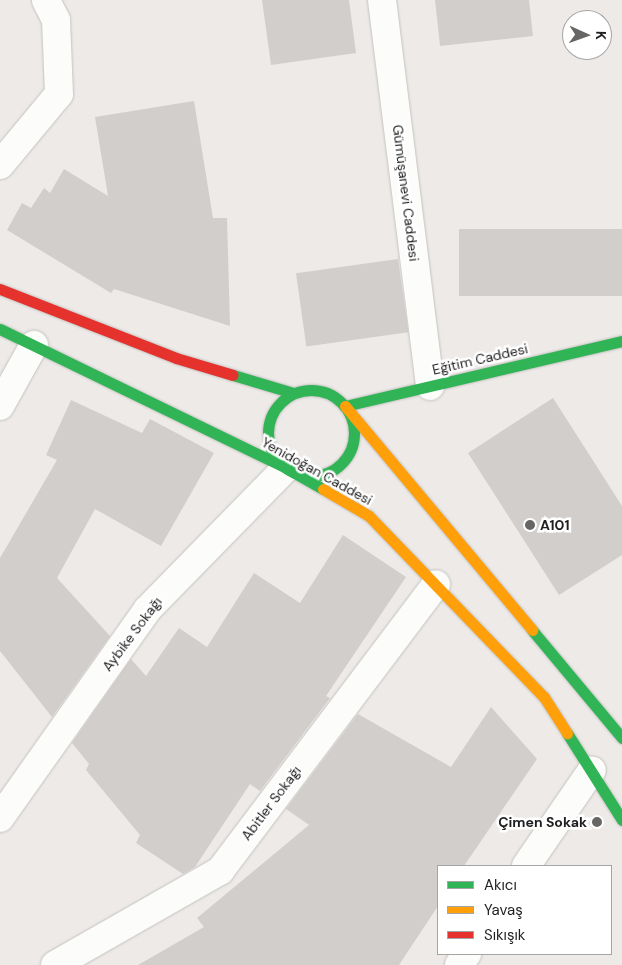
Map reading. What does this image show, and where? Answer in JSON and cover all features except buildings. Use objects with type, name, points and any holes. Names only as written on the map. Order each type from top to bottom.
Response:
[{"type":"street","points":[[0,165],[59,94],[56,20],[46,0]]},
{"type":"street","name":"Gümüşanevi Caddesi","points":[[382,0],[430,386]]},
{"type":"street","points":[[0,289],[176,358],[293,393],[321,390],[344,406],[620,739]]},
{"type":"street","name":"Yenidoğan Caddesi","points":[[0,329],[286,468],[369,516],[544,697],[595,767],[622,820]]},
{"type":"street","name":"Eğitim Caddesi","points":[[344,406],[622,341]]},
{"type":"street","points":[[0,406],[34,346]]},
{"type":"street","points":[[293,393],[275,407],[268,429],[272,451],[286,468],[312,476],[338,467],[353,445],[355,431],[344,406]]},
{"type":"street","name":"Aybike Sokağı","points":[[0,818],[147,610],[286,468]]},
{"type":"street","name":"Abitler Sokağı","points":[[55,965],[220,871],[436,584]]},
{"type":"street","points":[[527,865],[595,767]]},
{"type":"traffic: fast","points":[[0,329],[286,468],[323,489]]},
{"type":"traffic: fast","points":[[345,406],[622,341]]},
{"type":"traffic: fast","points":[[233,375],[293,393]]},
{"type":"traffic: fast","points":[[311,390],[328,393],[342,402],[351,416],[354,433],[351,450],[342,464],[328,473],[311,476],[294,473],[280,464],[271,450],[268,433],[271,416],[280,402],[294,393],[311,390]]},
{"type":"traffic: fast","points":[[532,630],[622,738]]},
{"type":"traffic: fast","points":[[567,733],[622,820]]},
{"type":"traffic: slow","points":[[345,406],[532,630]]},
{"type":"traffic: slow","points":[[323,489],[369,516],[544,697],[567,733]]},
{"type":"traffic: jam","points":[[0,289],[176,358],[233,375]]},
{"type":"place","name":"A101","points":[[530,525]]},
{"type":"place","name":"Çimen Sokak","points":[[597,822]]}]
